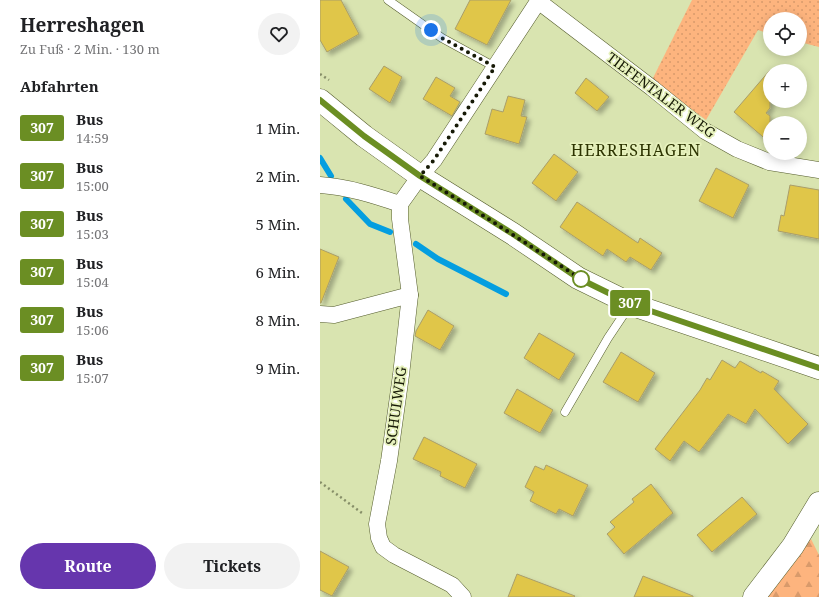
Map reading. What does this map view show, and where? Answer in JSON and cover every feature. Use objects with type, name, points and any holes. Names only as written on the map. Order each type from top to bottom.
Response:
[{"type":"main road","points":[[326,91],[364,136],[420,176],[506,230],[578,278],[631,304],[819,368]]},
{"type":"main road","points":[[754,597],[793,546],[819,503]]},
{"type":"street","points":[[320,185],[338,186],[355,190],[400,204],[420,176],[434,160],[538,0]]},
{"type":"street","name":"TIEFENTALER WEG","points":[[538,0],[705,131],[737,149],[769,162],[819,170]]},
{"type":"street","name":"SCHULWEG","points":[[400,204],[400,219],[410,295],[389,461],[377,524],[379,538],[383,547],[394,555],[452,585],[463,597]]},
{"type":"street","points":[[320,314],[334,315],[410,295]]},
{"type":"lane","points":[[388,0],[442,38],[495,67]]},
{"type":"lane","points":[[565,412],[608,338],[631,304]]},
{"type":"path","points":[[320,74],[326,91]]},
{"type":"path","points":[[320,482],[377,524]]},
{"type":"green space","points":[[692,0],[819,0],[819,47],[807,44],[807,12],[763,12],[763,32],[758,30],[706,120],[652,80]]},
{"type":"green space","points":[[811,539],[819,555],[819,597],[766,597]]},
{"type":"building","points":[[320,0],[341,0],[359,34],[327,52],[320,40]]},
{"type":"building","points":[[470,0],[511,0],[487,45],[455,29]]},
{"type":"building","points":[[384,66],[402,77],[390,103],[369,89]]},
{"type":"building","points":[[436,77],[455,88],[450,96],[460,102],[452,116],[423,99]]},
{"type":"building","points":[[586,78],[609,97],[597,111],[575,93]]},
{"type":"building","points":[[763,78],[763,108],[770,108],[766,113],[770,116],[763,116],[763,137],[734,112]]},
{"type":"building","points":[[508,96],[525,100],[521,116],[527,117],[519,144],[485,134],[492,109],[503,112]]},
{"type":"building","points":[[554,154],[578,172],[556,201],[532,183]]},
{"type":"building","points":[[716,168],[749,185],[733,218],[699,201]]},
{"type":"building","points":[[790,185],[819,190],[819,239],[778,231],[781,215],[784,216]]},
{"type":"building","points":[[577,202],[638,243],[640,238],[662,253],[651,270],[630,257],[626,262],[607,249],[603,256],[560,227]]},
{"type":"building","points":[[320,249],[339,257],[321,303],[320,303]]},
{"type":"building","points":[[428,310],[454,326],[440,350],[415,336],[416,331]]},
{"type":"building","points":[[539,333],[575,354],[559,380],[524,358]]},
{"type":"building","points":[[621,352],[655,373],[638,402],[603,382]]},
{"type":"building","points":[[722,360],[735,368],[740,361],[779,381],[774,389],[808,424],[788,444],[755,409],[746,424],[728,414],[699,452],[684,441],[670,461],[655,449],[700,390],[707,378],[710,380]]},
{"type":"building","points":[[517,389],[553,410],[540,433],[504,413]]},
{"type":"building","points":[[424,437],[477,464],[465,488],[440,476],[441,472],[413,459]]},
{"type":"building","points":[[546,465],[588,485],[573,516],[559,509],[556,514],[530,501],[534,492],[525,487],[535,466],[544,470]]},
{"type":"building","points":[[651,484],[673,513],[624,554],[607,534],[615,527],[610,522],[634,502],[632,499]]},
{"type":"building","points":[[742,497],[757,514],[712,552],[697,535]]},
{"type":"building","points":[[320,551],[349,567],[332,596],[320,590]]},
{"type":"building","points":[[517,574],[575,596],[508,597]]},
{"type":"building","points":[[643,576],[693,596],[693,597],[634,597]]},
{"type":"waterway","points":[[320,158],[331,176]]},
{"type":"waterway","points":[[346,199],[370,224],[390,232]]},
{"type":"waterway","points":[[416,244],[438,259],[506,294]]},
{"type":"bus line","name":"307","points":[[320,100],[364,136],[420,176],[513,234],[578,278],[633,305],[819,368]]},
{"type":"district","name":"HERRESHAGEN","points":[[636,150]]},
{"type":"route","points":[[431,30],[442,38],[495,67],[434,160],[420,176],[513,234],[581,279]]}]
